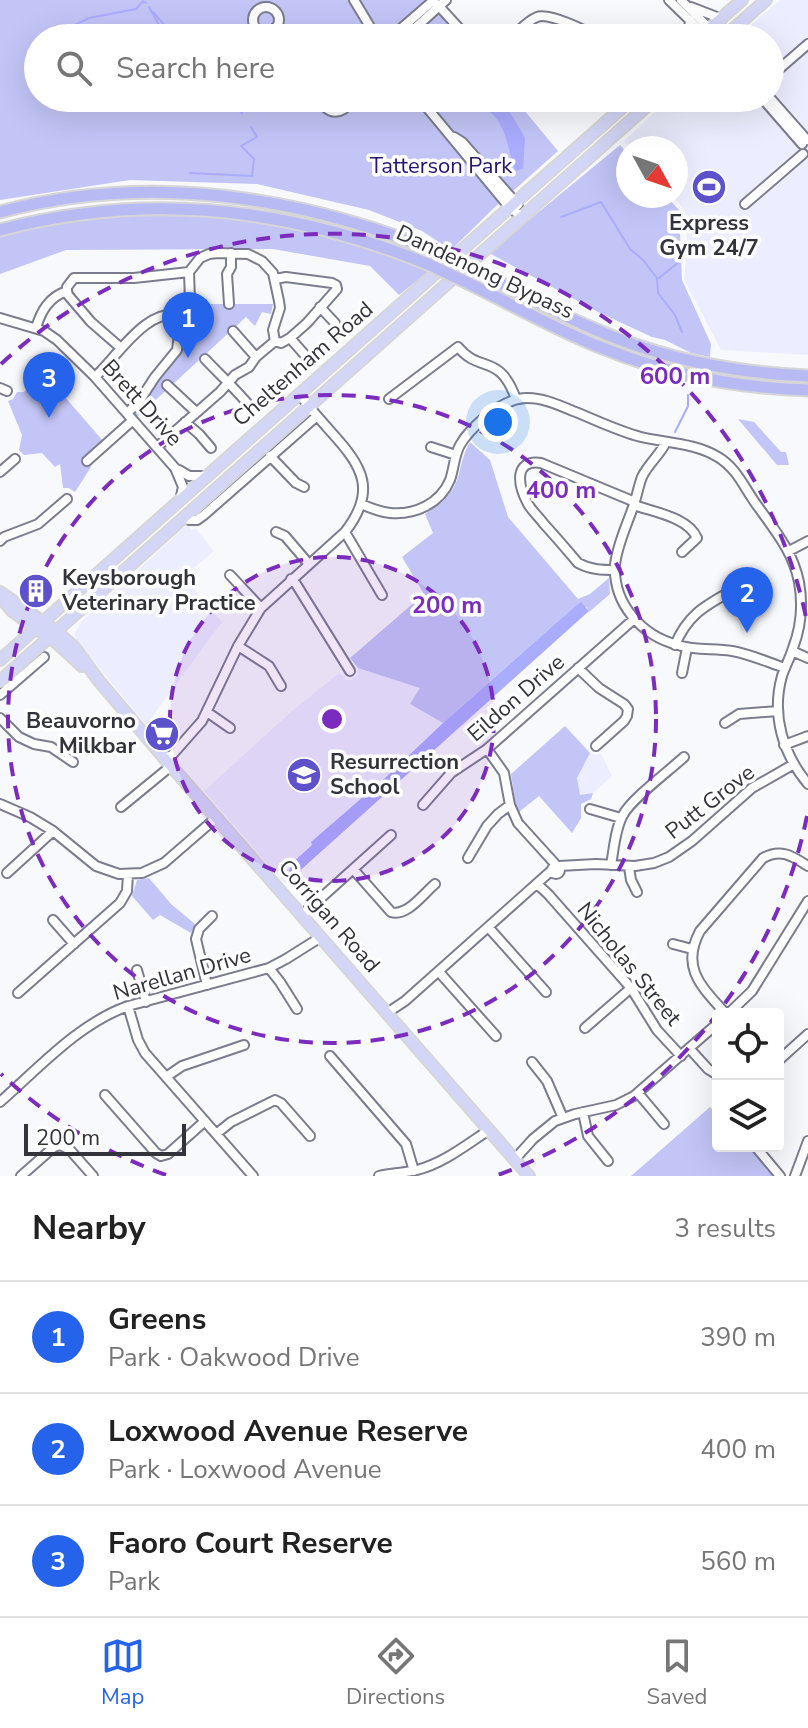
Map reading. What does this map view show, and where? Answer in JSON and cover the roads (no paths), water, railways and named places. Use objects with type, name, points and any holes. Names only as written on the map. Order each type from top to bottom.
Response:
[{"type":"highway","name":"Dandenong Bypass","points":[[0,212],[96,195],[160,192],[255,200],[315,211],[442,254],[595,330],[646,349],[713,366],[808,376]]},
{"type":"highway","name":"Dandenong Bypass","points":[[0,230],[49,218],[146,207],[255,215],[315,226],[379,245],[430,265],[604,349],[651,365],[708,380],[808,390]]},
{"type":"main road","points":[[717,24],[742,0]]},
{"type":"main road","points":[[738,24],[766,0]]},
{"type":"main road","name":"Cheltenham Road","points":[[0,660],[617,112]]},
{"type":"main road","name":"Cheltenham Road","points":[[0,681],[640,112]]},
{"type":"main road","points":[[0,594],[40,625]]},
{"type":"main road","points":[[0,594],[18,616],[23,628],[19,643]]},
{"type":"main road","points":[[74,647],[70,634],[81,608]]},
{"type":"main road","points":[[18,616],[40,625]]},
{"type":"main road","name":"Corrigan Road","points":[[40,625],[74,647],[99,681],[216,818],[529,1176]]},
{"type":"main road","name":"Corrigan Road","points":[[52,634],[99,681]]},
{"type":"main road","points":[[32,651],[62,647]]},
{"type":"street","points":[[354,0],[368,24]]},
{"type":"street","points":[[669,0],[722,19]]},
{"type":"street","points":[[409,24],[438,2]]},
{"type":"street","points":[[417,24],[438,2]]},
{"type":"street","points":[[438,2],[456,24]]},
{"type":"street","points":[[254,24],[254,14],[265,4],[278,16],[277,24]]},
{"type":"street","points":[[683,5],[694,24]]},
{"type":"street","points":[[683,5],[697,24]]},
{"type":"street","points":[[528,24],[541,15],[567,24]]},
{"type":"street","points":[[690,20],[690,24]]},
{"type":"street","points":[[784,65],[808,44]]},
{"type":"street","points":[[431,112],[461,151],[524,216]]},
{"type":"street","points":[[775,112],[806,147]]},
{"type":"street","points":[[780,112],[806,147]]},
{"type":"street","points":[[745,204],[806,147]]},
{"type":"street","points":[[229,304],[227,274],[231,267],[231,253]]},
{"type":"street","points":[[87,461],[130,416],[177,350],[180,327],[190,301],[189,272],[200,258],[209,254],[231,253],[257,256],[262,261],[275,279],[280,308],[273,330],[275,341]]},
{"type":"street","points":[[121,348],[91,322],[68,295],[67,287],[74,278],[134,278],[189,272]]},
{"type":"street","points":[[275,279],[286,277],[347,284]]},
{"type":"street","points":[[275,341],[281,343],[290,338],[307,323],[337,289],[336,285]]},
{"type":"street","points":[[36,328],[45,307],[61,292],[67,291]]},
{"type":"street","points":[[320,307],[335,323]]},
{"type":"street","points":[[95,377],[140,330],[160,316],[175,313],[184,316]]},
{"type":"street","name":"Brett Drive","points":[[0,318],[36,328],[57,340],[95,377],[175,468],[183,487],[180,500]]},
{"type":"street","points":[[233,331],[256,357]]},
{"type":"street","points":[[290,338],[305,355]]},
{"type":"street","points":[[157,447],[275,341]]},
{"type":"street","points":[[389,399],[458,347],[467,356],[500,371],[508,380],[516,399]]},
{"type":"street","points":[[205,359],[237,389],[252,409]]},
{"type":"street","points":[[167,385],[196,412]]},
{"type":"street","points":[[121,807],[168,762],[207,712],[238,646],[261,608],[345,532],[361,504],[364,487],[359,468],[347,449],[300,395]]},
{"type":"street","points":[[361,504],[389,513],[415,511],[428,506],[444,490],[456,455],[474,427],[500,406],[516,399],[531,397],[546,400],[624,432],[709,452],[740,477],[781,537],[804,595],[799,628],[779,693],[778,711],[784,745],[808,784]]},
{"type":"street","name":"Cheltenham Road","points":[[185,516],[196,520],[204,515],[317,416]]},
{"type":"street","points":[[185,422],[211,448]]},
{"type":"street","points":[[666,442],[643,476],[619,550],[616,570],[621,598],[634,619],[650,633],[675,645],[735,652],[785,668]]},
{"type":"street","points":[[431,447],[456,455]]},
{"type":"street","points":[[270,456],[296,483],[304,487]]},
{"type":"street","points":[[0,472],[15,459]]},
{"type":"street","points":[[616,570],[586,568],[578,563],[528,504],[520,482],[525,465],[541,463],[678,521],[694,532],[697,538],[682,552]]},
{"type":"street","name":"Brett Drive","points":[[175,468],[189,476],[208,476]]},
{"type":"street","points":[[0,541],[38,524],[67,499]]},
{"type":"street","points":[[276,532],[285,536],[308,563]]},
{"type":"street","points":[[345,532],[382,595]]},
{"type":"street","points":[[789,551],[808,541]]},
{"type":"street","points":[[230,575],[261,608]]},
{"type":"street","points":[[291,579],[350,671]]},
{"type":"street","points":[[675,645],[683,627],[695,613],[733,590]]},
{"type":"street","name":"Eildon Drive","points":[[423,805],[451,773],[487,749],[634,619]]},
{"type":"street","points":[[238,646],[269,666],[281,686]]},
{"type":"street","points":[[682,673],[687,648]]},
{"type":"street","points":[[792,651],[808,658]]},
{"type":"street","points":[[0,695],[44,657]]},
{"type":"street","points":[[578,668],[628,709],[624,721],[596,746]]},
{"type":"street","points":[[725,723],[739,714],[778,711]]},
{"type":"street","points":[[207,712],[230,728]]},
{"type":"street","points":[[0,718],[19,737],[51,747],[73,762]]},
{"type":"street","points":[[784,745],[808,736]]},
{"type":"street","points":[[487,749],[504,773],[510,805],[518,823],[557,867]]},
{"type":"street","points":[[611,865],[621,818],[628,806],[684,757]]},
{"type":"street","name":"Putt Grove","points":[[389,1015],[557,867],[596,864],[629,867],[654,863],[677,853],[752,788],[795,766]]},
{"type":"street","points":[[0,804],[53,831],[96,866],[128,874],[142,873],[164,863],[216,818]]},
{"type":"street","points":[[468,858],[487,826],[510,805]]},
{"type":"street","points":[[590,809],[621,818]]},
{"type":"street","points":[[7,873],[53,831]]},
{"type":"street","points":[[302,915],[391,835]]},
{"type":"street","points":[[722,1008],[699,982],[693,968],[692,949],[700,931],[763,858],[782,853],[808,866]]},
{"type":"street","points":[[629,867],[637,892]]},
{"type":"street","points":[[353,869],[396,918],[435,884]]},
{"type":"street","points":[[18,993],[123,900],[128,874]]},
{"type":"street","name":"Nicholas Street","points":[[541,881],[548,894],[631,988],[657,1030],[681,1056]]},
{"type":"street","points":[[734,1008],[752,991],[808,901]]},
{"type":"street","points":[[207,985],[196,939],[199,929],[212,916]]},
{"type":"street","points":[[53,920],[74,944]]},
{"type":"street","points":[[489,928],[546,992]]},
{"type":"street","name":"Narellan Drive","points":[[0,1102],[82,1030],[106,1015],[128,1006],[272,967],[319,935]]},
{"type":"street","points":[[673,944],[692,949]]},
{"type":"street","points":[[272,967],[297,1009]]},
{"type":"street","points":[[137,970],[146,1002]]},
{"type":"street","points":[[439,972],[496,1036]]},
{"type":"street","points":[[585,1028],[631,988]]},
{"type":"street","points":[[128,1006],[141,1047],[248,1174]]},
{"type":"street","points":[[512,1157],[551,1124],[583,1112],[616,1105],[638,1093],[712,1028]]},
{"type":"street","points":[[784,1056],[808,1034]]},
{"type":"street","points":[[166,1077],[182,1066],[244,1045]]},
{"type":"street","points":[[689,1048],[712,1071]]},
{"type":"street","points":[[330,1056],[406,1144],[414,1171]]},
{"type":"street","points":[[532,1062],[547,1081],[563,1118]]},
{"type":"street","points":[[638,1093],[664,1124]]},
{"type":"street","points":[[105,1095],[161,1156],[168,1154],[205,1121]]},
{"type":"street","points":[[216,1134],[231,1122],[275,1100],[310,1136]]},
{"type":"street","points":[[583,1112],[588,1136],[608,1161]]},
{"type":"street","points":[[379,1176],[414,1171],[449,1158],[487,1127]]},
{"type":"street","points":[[795,1176],[808,1141]]},
{"type":"street","points":[[21,1176],[60,1145],[70,1150],[93,1176]]},
{"type":"street","points":[[760,1152],[780,1176]]},
{"type":"street","points":[[427,1167],[435,1176]]},
{"type":"water","points":[[509,112],[525,138],[523,169],[515,171],[505,135],[491,113]]},
{"type":"water","points":[[581,602],[589,611],[294,876],[289,871],[292,863],[312,845],[311,842]]},
{"type":"waterway","points":[[77,24],[89,18],[136,9],[143,1],[146,3]]},
{"type":"waterway","points":[[149,7],[158,24]]},
{"type":"waterway","points":[[153,12],[164,24]]},
{"type":"waterway","points":[[190,173],[252,176],[254,159],[241,146],[257,137],[251,127]]},
{"type":"waterway","points":[[561,217],[601,202],[630,249],[657,278],[658,293],[675,315],[682,332]]},
{"type":"waterway","points":[[659,278],[680,261]]},
{"type":"waterway","points":[[675,432],[688,406],[688,395]]},
{"type":"place","name":"Express Gym 24/7","points":[[709,187]]},
{"type":"place","name":"Greens","points":[[188,358]]},
{"type":"place","name":"Faoro Court Reserve","points":[[49,418]]},
{"type":"place","name":"Keysborough Veterinary Practice","points":[[36,591]]},
{"type":"place","name":"Loxwood Avenue Reserve","points":[[747,633]]},
{"type":"place","name":"Beauvorno Milkbar","points":[[162,734]]},
{"type":"place","name":"Resurrection School","points":[[304,775]]},
{"type":"park label","name":"Tatterson Park","points":[[441,166]]}]
